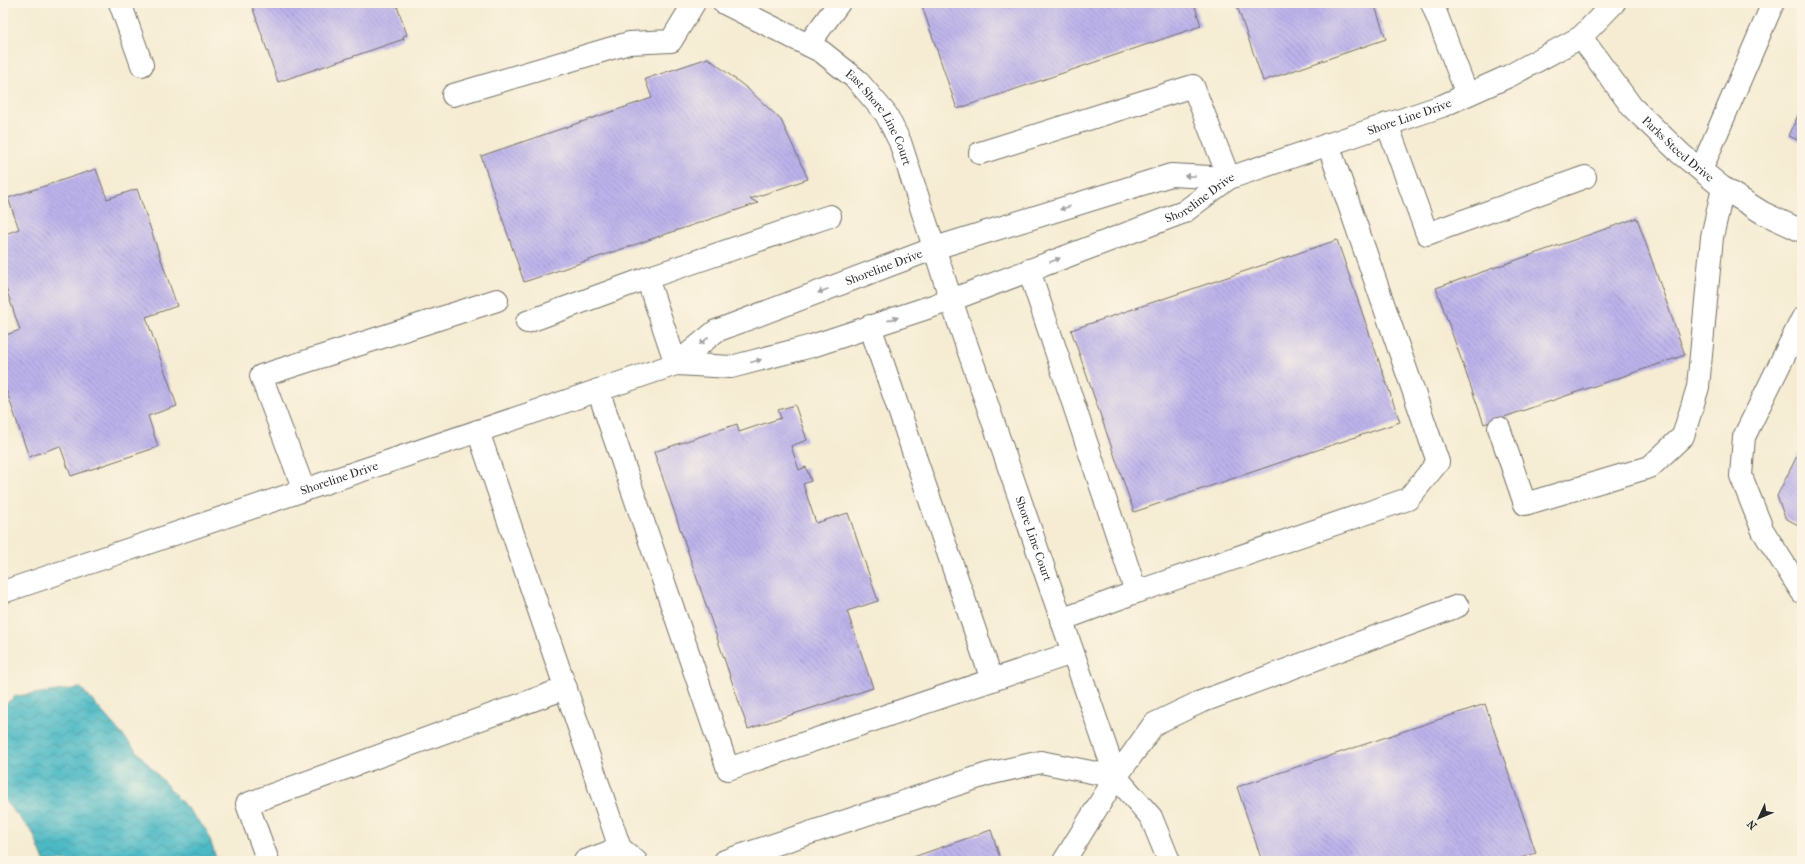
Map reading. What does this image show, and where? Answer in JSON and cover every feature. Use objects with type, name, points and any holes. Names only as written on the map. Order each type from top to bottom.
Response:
[{"type":"street","points":[[120,3],[142,65]]},
{"type":"street","points":[[453,95],[629,42],[671,41],[694,3]]},
{"type":"street","name":"East Shore Line Court","points":[[724,3],[822,52],[856,79],[886,114],[900,142],[951,300]]},
{"type":"street","points":[[808,45],[839,3]]},
{"type":"street","points":[[1432,3],[1467,94]]},
{"type":"street","points":[[1701,170],[1772,3]]},
{"type":"street","points":[[1581,37],[1602,7]]},
{"type":"street","name":"Shore Line Drive","points":[[1229,178],[1442,106],[1509,76],[1581,37]]},
{"type":"street","name":"Parks Steed Drive","points":[[1581,37],[1632,106],[1681,154],[1723,188],[1763,213],[1802,231]]},
{"type":"street","points":[[980,153],[1193,86],[1229,178]]},
{"type":"street","points":[[1387,124],[1427,234],[1585,177]]},
{"type":"street","points":[[1061,620],[1136,592],[1408,499],[1438,462],[1328,144]]},
{"type":"street","name":"Shoreline Drive","points":[[3,592],[676,364],[716,331],[935,248],[1171,175],[1229,178]]},
{"type":"street","name":"Shoreline Drive","points":[[676,364],[731,367],[812,346],[951,300],[1184,212],[1229,178]]},
{"type":"street","points":[[1499,428],[1525,504],[1650,467],[1683,436],[1698,388],[1712,237],[1723,188]]},
{"type":"street","points":[[527,322],[647,278],[830,216]]},
{"type":"street","points":[[1029,270],[1136,592]]},
{"type":"street","points":[[647,278],[676,364]]},
{"type":"street","points":[[304,490],[262,376],[497,300]]},
{"type":"street","name":"Shore Line Court","points":[[951,300],[1116,777]]},
{"type":"street","points":[[1802,319],[1744,437],[1741,476],[1763,531],[1802,592]]},
{"type":"street","points":[[870,326],[992,680]]},
{"type":"street","points":[[598,390],[728,769],[1072,653]]},
{"type":"street","points":[[478,430],[566,688],[628,854],[585,861]]},
{"type":"street","points":[[1064,861],[1116,777],[1154,724],[1198,703],[1458,606]]},
{"type":"street","points":[[268,861],[247,804],[566,688]]},
{"type":"street","points":[[725,861],[988,774],[1041,762],[1116,777],[1151,817],[1168,861]]},
{"type":"water","points":[[81,688],[207,831],[217,861],[44,861],[33,833],[3,799],[3,706],[16,696]]},
{"type":"building","points":[[251,3],[396,3],[407,35],[403,36],[404,39],[278,82]]},
{"type":"building","points":[[921,3],[1194,3],[1201,26],[957,109]]},
{"type":"building","points":[[1236,3],[1374,3],[1386,39],[1263,81]]},
{"type":"building","points":[[708,58],[748,89],[781,120],[808,179],[750,199],[758,203],[524,282],[481,156],[652,98],[645,79]]},
{"type":"building","points":[[1802,106],[1802,142],[1789,136]]},
{"type":"building","points":[[96,169],[107,199],[137,189],[177,306],[146,317],[177,406],[148,416],[158,447],[71,476],[60,446],[29,457],[3,381],[3,336],[20,330],[3,280],[3,235],[19,229],[8,198]]},
{"type":"building","points":[[1637,218],[1685,355],[1484,424],[1436,288]]},
{"type":"building","points":[[1337,240],[1400,422],[1134,512],[1071,330]]},
{"type":"building","points":[[795,405],[807,440],[791,446],[799,470],[806,467],[811,481],[803,484],[816,523],[848,513],[878,601],[847,611],[873,688],[748,729],[654,452],[737,424],[739,432],[781,418],[778,410]]},
{"type":"building","points":[[1802,446],[1802,527],[1785,518],[1777,496]]},
{"type":"building","points":[[1485,704],[1536,853],[1512,861],[1262,861],[1237,787]]},
{"type":"building","points":[[991,830],[1001,861],[902,861]]}]
